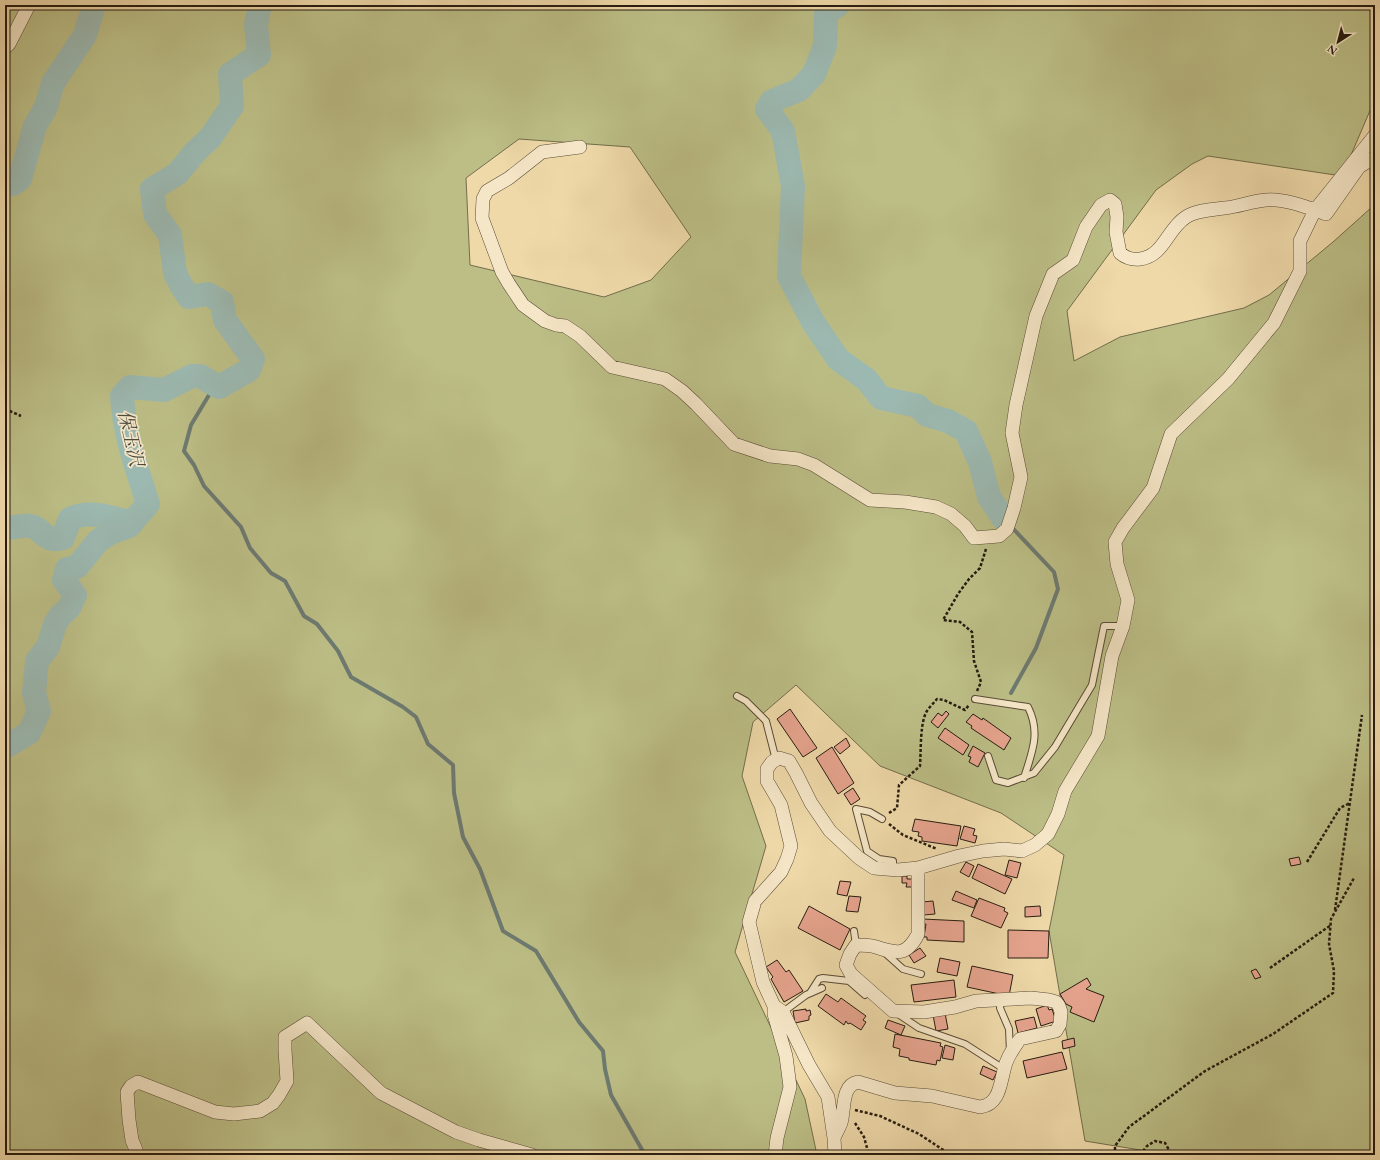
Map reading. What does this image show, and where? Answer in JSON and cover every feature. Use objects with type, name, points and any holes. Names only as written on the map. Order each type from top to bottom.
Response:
[{"type":"street","points":[[5,48],[13,38],[29,5]]},
{"type":"street","points":[[834,1155],[834,1138],[828,1097],[763,982],[749,922],[755,902],[781,872],[791,846],[781,805],[767,781],[767,769],[772,762],[780,758],[789,761],[811,803],[830,831],[859,858],[874,868],[918,868],[959,856],[983,851],[1004,849],[1022,851],[1036,845],[1048,834],[1058,814],[1065,791],[1098,736],[1112,656],[1123,626],[1128,600],[1117,564],[1115,542],[1123,528],[1153,488],[1171,434],[1228,379],[1274,323],[1300,271],[1300,241],[1315,210],[1375,135]]},
{"type":"street","points":[[580,147],[542,152],[509,178],[487,191],[483,199],[482,218],[494,251],[509,284],[523,306],[546,321],[556,325],[566,326],[580,336],[612,367],[665,379],[682,391],[696,404],[734,444],[770,456],[798,459],[814,464],[870,500],[905,502],[936,507],[951,514],[974,538],[999,536],[1007,529],[1014,508],[1021,477],[1012,433],[1016,405],[1036,316],[1053,274],[1073,260],[1086,227],[1101,205],[1110,200],[1115,204],[1117,217],[1116,232],[1120,253],[1126,258],[1143,258],[1156,252],[1186,216],[1197,212],[1231,208],[1268,200],[1281,201],[1326,214],[1359,167],[1375,157]]},
{"type":"street","points":[[834,1138],[841,1123],[846,1095],[853,1083],[858,1082],[895,1093],[932,1096],[967,1104],[984,1106],[994,1100],[997,1096],[1004,1069],[1010,1055],[1020,1039],[1056,1031],[1060,1024],[1061,1012],[1056,1002],[1031,998],[976,1001],[956,1007],[924,1012],[893,1011],[851,974],[846,965],[850,954],[856,945],[875,947],[882,950],[899,953],[908,949],[914,942],[918,934],[918,868]]},
{"type":"street","points":[[775,1155],[777,1138],[790,1087],[786,1056],[774,1014],[779,1009]]},
{"type":"street","points":[[138,1155],[132,1140],[129,1120],[127,1092],[131,1086],[138,1082],[215,1112],[234,1114],[260,1111],[273,1103],[287,1081],[285,1037],[307,1024],[381,1093],[456,1132],[532,1155]]},
{"type":"lane","points":[[988,756],[996,780],[1008,783],[1034,773],[1055,747],[1092,685],[1104,626],[1123,626]]},
{"type":"lane","points":[[737,696],[746,701],[766,721],[776,760]]},
{"type":"lane","points":[[975,699],[1028,707],[1034,718],[1035,735],[1033,750],[1024,778]]},
{"type":"lane","points":[[882,819],[870,812],[856,809],[867,851],[879,858],[893,861],[893,869]]},
{"type":"lane","points":[[854,931],[856,945]]},
{"type":"lane","points":[[882,950],[903,969],[921,974]]},
{"type":"lane","points":[[810,993],[819,979],[823,978],[849,981],[865,995],[870,991]]},
{"type":"lane","points":[[779,1009],[822,988]]},
{"type":"lane","points":[[1001,1000],[1000,1008],[1009,1029],[1010,1055]]},
{"type":"lane","points":[[893,1011],[919,1028],[965,1044],[1004,1069]]},
{"type":"path","points":[[5,409],[21,416]]},
{"type":"path","points":[[939,850],[926,846],[903,835],[882,819],[883,814],[890,813],[897,808],[899,785],[920,766],[925,714],[930,706],[937,699],[944,700],[965,710],[975,699],[981,682],[974,661],[972,632],[960,622],[943,620],[958,594],[969,579],[980,568],[987,545],[985,538]]},
{"type":"path","points":[[1335,912],[1362,715]]},
{"type":"path","points":[[1307,862],[1340,808],[1350,804]]},
{"type":"path","points":[[1115,1155],[1115,1146],[1130,1127],[1192,1080],[1205,1071],[1273,1034],[1333,993],[1334,971],[1329,944],[1331,919],[1354,878]]},
{"type":"path","points":[[1270,968],[1331,925]]},
{"type":"path","points":[[844,1105],[864,1137],[869,1155]]},
{"type":"path","points":[[844,1105],[880,1116],[919,1134],[951,1155]]},
{"type":"path","points":[[1140,1155],[1155,1141],[1164,1143],[1172,1155]]},
{"type":"green space","points":[[5,5],[1375,5],[1375,99],[1342,176],[1208,156],[1192,164],[1156,190],[1067,311],[1074,361],[1120,337],[1244,308],[1269,295],[1333,242],[1372,207],[1375,213],[1375,1155],[1171,1155],[1085,1141],[1049,931],[1064,855],[1001,813],[880,766],[796,685],[753,722],[742,776],[766,846],[735,952],[805,1099],[817,1155],[5,1155]],"holes":[[[519,139],[630,147],[691,237],[651,280],[604,297],[470,265],[466,178]]]},
{"type":"building","points":[[790,709],[817,748],[803,757],[777,719]]},
{"type":"building","points":[[946,711],[949,714],[938,728],[931,722],[938,713],[942,716]]},
{"type":"building","points":[[973,714],[982,720],[983,718],[1011,738],[1004,750],[971,728],[972,726],[966,722]]},
{"type":"building","points":[[945,728],[969,745],[963,755],[938,738]]},
{"type":"building","points":[[846,738],[850,746],[840,754],[834,747]]},
{"type":"building","points":[[973,746],[985,753],[978,767],[969,762],[971,757],[968,756]]},
{"type":"building","points":[[832,747],[854,783],[838,794],[816,758]]},
{"type":"building","points":[[853,788],[860,799],[851,805],[844,794]]},
{"type":"building","points":[[915,819],[961,826],[957,846],[922,841],[922,837],[918,836],[919,832],[912,831]]},
{"type":"building","points":[[964,826],[975,829],[973,835],[977,836],[975,843],[960,839]]},
{"type":"building","points":[[1299,857],[1301,864],[1291,866],[1289,859]]},
{"type":"building","points":[[1009,860],[1021,863],[1017,878],[1005,875]]},
{"type":"building","points":[[966,862],[974,866],[969,877],[960,872]]},
{"type":"building","points":[[978,864],[1012,879],[1005,894],[972,878]]},
{"type":"building","points":[[902,876],[907,876],[907,879],[913,879],[912,887],[906,887],[907,883],[902,883]]},
{"type":"building","points":[[840,881],[851,882],[847,896],[837,894]]},
{"type":"building","points":[[956,891],[977,900],[974,908],[952,900]]},
{"type":"building","points":[[849,896],[861,897],[858,912],[846,911]]},
{"type":"building","points":[[979,898],[1005,908],[1004,911],[1008,913],[1001,928],[971,916]]},
{"type":"building","points":[[933,901],[935,914],[924,915],[922,902]]},
{"type":"building","points":[[809,906],[850,929],[840,950],[798,928]]},
{"type":"building","points":[[1040,906],[1041,916],[1025,917],[1025,907]]},
{"type":"building","points":[[923,919],[964,921],[964,942],[927,940],[927,937],[924,937],[926,924],[922,924]]},
{"type":"building","points":[[1008,930],[1049,931],[1048,958],[1008,958]]},
{"type":"building","points":[[920,948],[926,956],[914,963],[909,955]]},
{"type":"building","points":[[940,958],[960,962],[957,976],[937,972]]},
{"type":"building","points":[[777,960],[786,972],[789,970],[803,991],[784,1002],[771,979],[773,977],[766,967]]},
{"type":"building","points":[[972,966],[1013,975],[1009,996],[967,987]]},
{"type":"building","points":[[1256,969],[1261,977],[1255,979],[1251,971]]},
{"type":"building","points":[[1087,978],[1091,985],[1086,989],[1104,996],[1094,1022],[1070,1012],[1072,1007],[1066,1004],[1060,994]]},
{"type":"building","points":[[954,980],[956,997],[914,1002],[911,985]]},
{"type":"building","points":[[826,994],[838,1002],[841,998],[866,1016],[863,1020],[866,1022],[861,1030],[850,1023],[848,1024],[846,1021],[844,1025],[818,1006]]},
{"type":"building","points":[[1047,1005],[1049,1010],[1052,1009],[1056,1021],[1041,1026],[1036,1009]]},
{"type":"building","points":[[806,1009],[806,1011],[810,1010],[811,1015],[809,1016],[809,1020],[795,1023],[793,1011]]},
{"type":"building","points":[[945,1013],[948,1029],[936,1031],[933,1015]]},
{"type":"building","points":[[1034,1017],[1037,1028],[1018,1033],[1015,1021]]},
{"type":"building","points":[[888,1020],[905,1026],[901,1035],[885,1028]]},
{"type":"building","points":[[895,1034],[941,1043],[940,1046],[943,1047],[940,1061],[937,1060],[936,1065],[909,1060],[909,1058],[899,1056],[900,1049],[893,1047]]},
{"type":"building","points":[[1074,1038],[1075,1046],[1063,1049],[1062,1041]]},
{"type":"building","points":[[945,1045],[955,1048],[953,1060],[942,1058]]},
{"type":"building","points":[[1062,1052],[1067,1069],[1027,1078],[1023,1061]]},
{"type":"building","points":[[983,1066],[997,1072],[993,1080],[980,1074]]},
{"type":"waterway","points":[[5,182],[13,184],[20,179],[35,126],[46,107],[53,83],[85,35],[94,5]]},
{"type":"waterway","name":"保玉沢","points":[[5,747],[29,733],[39,711],[34,693],[37,661],[48,647],[55,624],[61,615],[69,608],[75,595],[64,580],[67,569],[77,567],[98,541],[110,533],[129,526],[148,504],[128,437],[122,396],[130,387],[164,390],[192,376],[200,376],[219,387],[249,370],[253,359],[225,320],[222,302],[208,294],[189,297],[181,285],[175,273],[170,235],[155,214],[152,189],[177,174],[196,151],[210,138],[232,106],[230,74],[259,55],[256,25],[260,5]]},
{"type":"waterway","points":[[838,5],[826,13],[825,46],[814,74],[799,90],[772,101],[767,109],[783,131],[793,186],[789,276],[813,322],[838,359],[867,380],[881,398],[918,406],[927,415],[948,421],[966,431],[980,462],[989,497],[1003,518]]},
{"type":"waterway","points":[[215,385],[191,425],[184,451],[194,465],[204,486],[241,527],[250,548],[271,573],[285,581],[304,616],[317,624],[338,651],[351,677],[403,707],[416,717],[428,744],[453,765],[454,793],[463,837],[480,869],[503,931],[536,951],[579,1022],[603,1051],[605,1069],[611,1095],[645,1155]]},
{"type":"waterway","points":[[5,528],[30,526],[38,529],[47,537],[56,539],[63,538],[70,519],[78,516],[101,515],[132,523]]},
{"type":"waterway","points":[[1003,518],[1054,572],[1058,589],[1036,648],[1011,693]]}]
